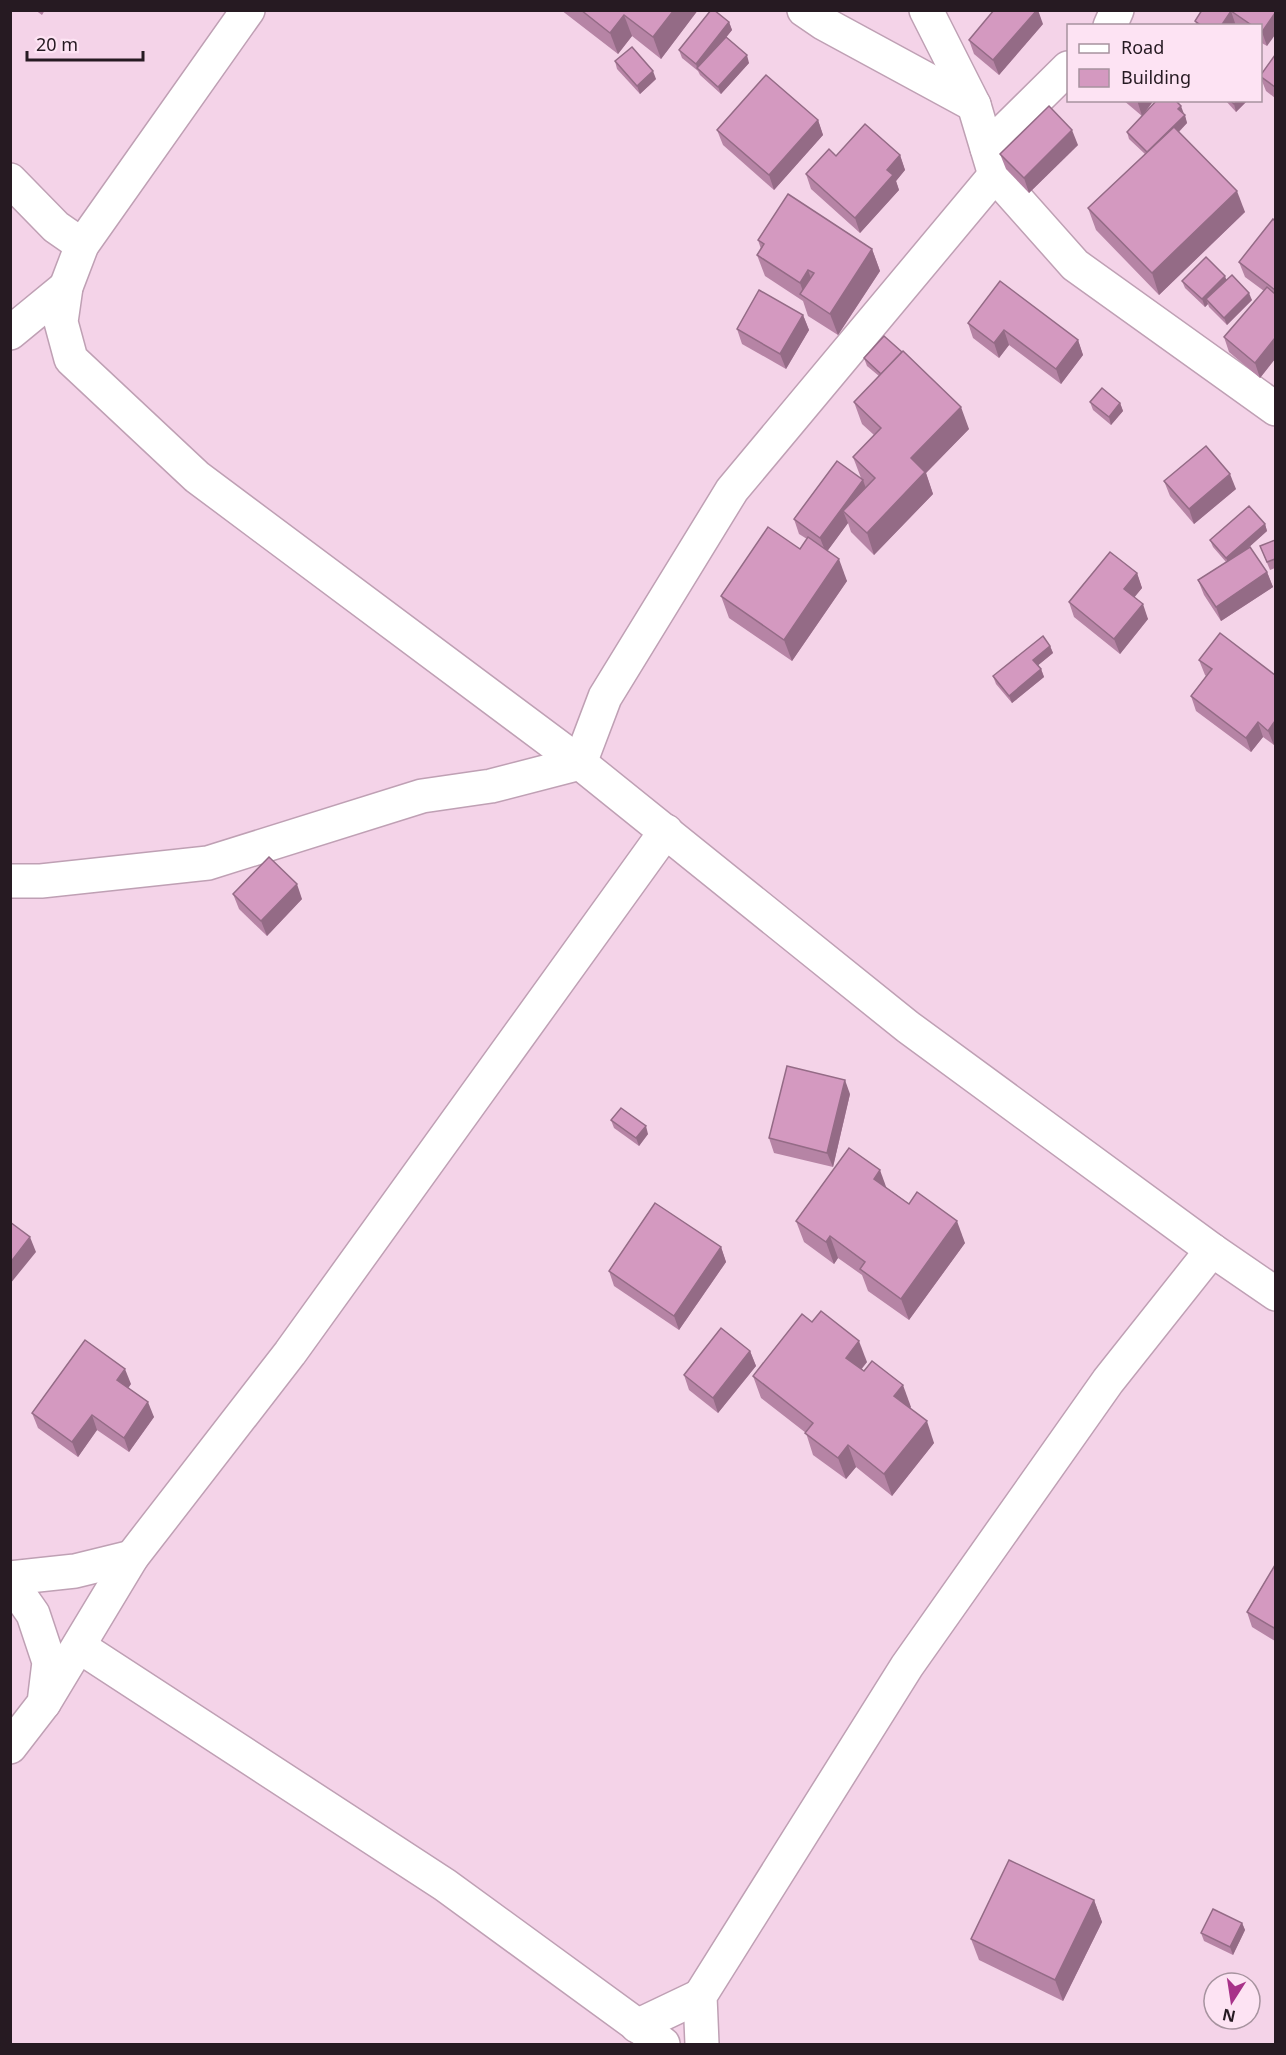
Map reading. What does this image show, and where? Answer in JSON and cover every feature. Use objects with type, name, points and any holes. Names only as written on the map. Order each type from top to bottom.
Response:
[{"type":"street","points":[[248,10],[82,245],[66,287],[61,322],[71,359],[197,477],[580,763],[908,1027],[1275,1294]]},
{"type":"street","points":[[804,10],[823,23],[974,105]]},
{"type":"street","points":[[926,10],[974,105],[991,162],[1075,265],[1275,409]]},
{"type":"street","points":[[1111,24],[1117,10]]},
{"type":"street","points":[[580,763],[605,697],[732,490],[1067,69]]},
{"type":"street","points":[[10,180],[56,227],[82,245]]},
{"type":"street","points":[[11,331],[66,287]]},
{"type":"street","points":[[11,331],[61,322]]},
{"type":"street","points":[[10,881],[41,881],[208,863],[422,796],[491,786],[580,763]]},
{"type":"street","points":[[10,1748],[44,1703],[80,1647],[132,1557],[290,1353],[666,831]]},
{"type":"street","points":[[636,2026],[700,1996],[907,1666],[1108,1381],[1212,1250]]},
{"type":"street","points":[[44,1703],[49,1662],[33,1614],[10,1580],[75,1571],[132,1557]]},
{"type":"street","points":[[80,1647],[445,1885],[663,2044]]},
{"type":"street","points":[[700,1996],[702,2044]]},
{"type":"building","points":[[581,10],[674,10],[653,37],[624,15],[610,33]]},
{"type":"building","points":[[711,10],[729,22],[696,64],[679,50]]},
{"type":"building","points":[[994,10],[1037,10],[993,60],[969,40]]},
{"type":"building","points":[[1202,10],[1275,10],[1262,32],[1262,24],[1250,24],[1231,11],[1222,24],[1199,24],[1195,21]]},
{"type":"building","points":[[726,37],[747,55],[718,87],[697,68]]},
{"type":"building","points":[[632,47],[653,71],[637,86],[615,61]]},
{"type":"building","points":[[1275,55],[1275,87],[1262,77],[1262,73]]},
{"type":"building","points":[[766,75],[818,120],[769,175],[717,130]]},
{"type":"building","points":[[1155,102],[1177,102],[1181,106],[1178,109],[1185,115],[1147,152],[1127,132]]},
{"type":"building","points":[[1049,106],[1072,130],[1024,178],[1000,154]]},
{"type":"building","points":[[865,124],[900,155],[887,170],[893,175],[855,218],[806,174],[829,149],[836,156]]},
{"type":"building","points":[[1174,127],[1237,191],[1152,273],[1088,208]]},
{"type":"building","points":[[788,194],[872,249],[830,314],[800,294],[814,273],[808,270],[800,283],[757,255],[764,244],[758,240]]},
{"type":"building","points":[[1273,219],[1275,221],[1275,290],[1239,262]]},
{"type":"building","points":[[1206,257],[1225,276],[1202,299],[1182,281]]},
{"type":"building","points":[[1232,275],[1249,293],[1224,318],[1206,299]]},
{"type":"building","points":[[1000,281],[1078,340],[1056,369],[1004,330],[994,343],[968,323]]},
{"type":"building","points":[[1267,287],[1275,294],[1275,338],[1255,363],[1224,337]]},
{"type":"building","points":[[759,290],[803,315],[780,354],[737,329]]},
{"type":"building","points":[[884,336],[902,352],[881,374],[864,358]]},
{"type":"building","points":[[903,351],[961,407],[911,458],[925,472],[867,533],[843,511],[875,478],[853,457],[881,428],[854,402]]},
{"type":"building","points":[[1102,388],[1120,403],[1109,417],[1090,402]]},
{"type":"building","points":[[1206,446],[1230,474],[1189,509],[1164,481]]},
{"type":"building","points":[[837,461],[863,480],[820,538],[794,519]]},
{"type":"building","points":[[1249,506],[1265,524],[1226,558],[1210,540]]},
{"type":"building","points":[[768,527],[800,549],[808,537],[839,559],[784,640],[721,596]]},
{"type":"building","points":[[1275,540],[1275,559],[1267,562],[1260,546]]},
{"type":"building","points":[[1250,547],[1267,572],[1216,607],[1198,580]]},
{"type":"building","points":[[1110,552],[1137,573],[1124,589],[1143,604],[1114,639],[1069,602]]},
{"type":"building","points":[[1220,633],[1275,675],[1275,721],[1268,731],[1258,722],[1246,738],[1191,696],[1212,669],[1199,660]]},
{"type":"building","points":[[1043,636],[1050,646],[1033,660],[1041,669],[1009,696],[993,676]]},
{"type":"building","points":[[269,857],[297,884],[261,921],[233,894]]},
{"type":"building","points":[[787,1066],[845,1080],[827,1153],[769,1138]]},
{"type":"building","points":[[621,1108],[646,1126],[636,1138],[611,1120]]},
{"type":"building","points":[[849,1148],[880,1170],[874,1179],[909,1204],[917,1192],[957,1221],[901,1299],[860,1269],[865,1262],[830,1236],[826,1242],[796,1221]]},
{"type":"building","points":[[655,1203],[721,1247],[674,1316],[609,1271]]},
{"type":"building","points":[[10,1222],[30,1237],[10,1263]]},
{"type":"building","points":[[821,1311],[859,1341],[846,1358],[864,1371],[872,1361],[903,1385],[894,1396],[927,1421],[884,1474],[848,1445],[838,1458],[805,1433],[813,1423],[753,1376],[802,1314],[812,1322]]},
{"type":"building","points":[[721,1328],[750,1351],[713,1398],[684,1375]]},
{"type":"building","points":[[85,1340],[125,1369],[117,1380],[148,1402],[124,1438],[92,1415],[72,1442],[32,1413]]},
{"type":"building","points":[[1275,1565],[1275,1626],[1274,1628],[1247,1612]]},
{"type":"building","points":[[1009,1860],[1094,1900],[1055,1980],[971,1939]]},
{"type":"building","points":[[1213,1909],[1242,1923],[1230,1947],[1201,1933]]}]
